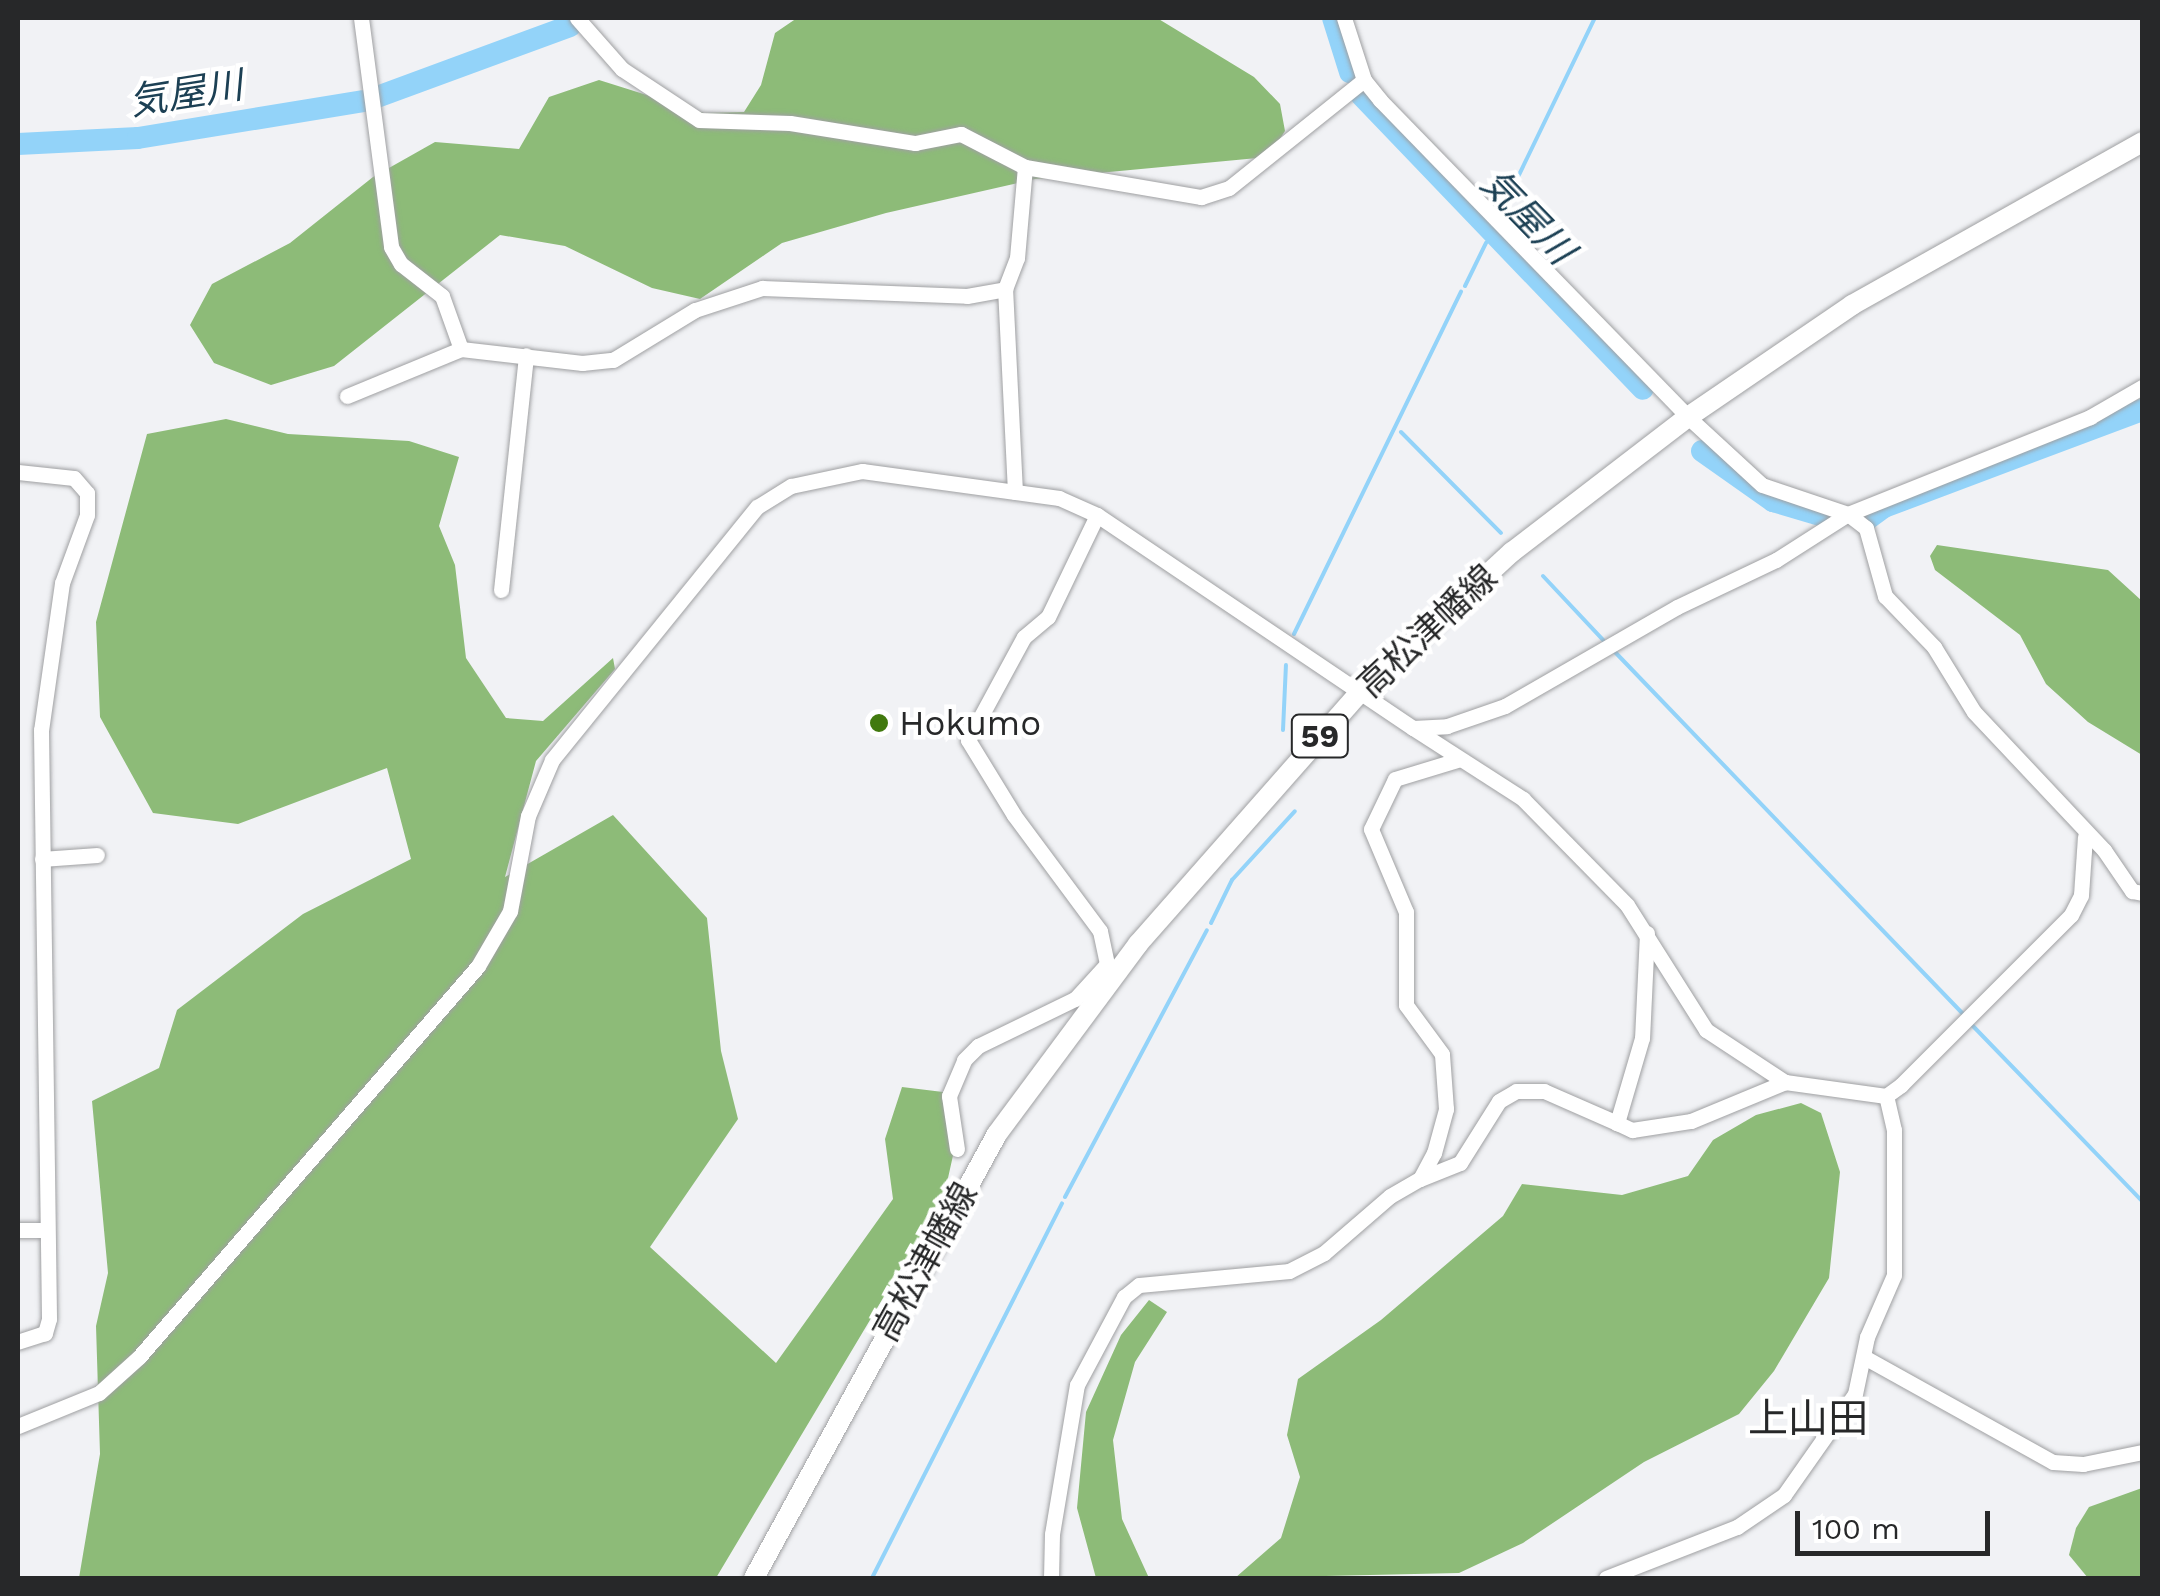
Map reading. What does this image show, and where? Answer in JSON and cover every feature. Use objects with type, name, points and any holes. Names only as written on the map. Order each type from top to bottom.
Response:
[{"type":"main road","name":"高松津幡線","points":[[754,1578],[997,1134],[1138,944],[1359,692],[1512,552],[1688,417],[1852,305],[2142,142]]},
{"type":"street","points":[[361,18],[391,247],[401,264],[442,296],[461,349]]},
{"type":"street","points":[[577,18],[622,69],[699,120],[790,123],[914,143],[961,134],[1025,167],[1201,197],[1229,188],[1364,80]]},
{"type":"street","points":[[1344,18],[1364,80],[1688,417],[1762,485],[1848,514],[1866,528],[1885,596],[1934,647],[1974,712],[2084,837],[2104,850],[2132,890],[2142,893]]},
{"type":"street","points":[[1015,492],[1005,288],[1017,258],[1025,167]]},
{"type":"street","points":[[347,396],[461,349],[613,360],[695,310],[762,288],[967,296],[1005,288]]},
{"type":"street","points":[[502,590],[526,355]]},
{"type":"street","points":[[1413,728],[1447,726],[1505,706],[1676,607],[1776,560],[1848,514],[2090,417],[2142,387]]},
{"type":"street","points":[[18,472],[63,472],[87,492],[88,516],[62,583],[43,712],[49,1319],[45,1334],[18,1342]]},
{"type":"street","points":[[18,1426],[99,1394],[139,1357],[478,966],[510,911],[528,816],[552,760],[757,507],[791,486],[845,472],[1058,498],[1098,516],[1456,760],[1522,798],[1646,934],[1706,1030],[1784,1082],[1886,1096]]},
{"type":"street","points":[[957,1149],[949,1096],[964,1060],[978,1046],[1054,1011],[1102,971],[1106,943],[968,740],[1024,637],[1048,617],[1098,516]]},
{"type":"street","points":[[1420,1178],[1444,1126],[1442,1054],[1406,1005],[1410,932],[1371,829],[1395,779],[1456,760]]},
{"type":"street","points":[[1886,1096],[2071,915],[2081,895],[2084,837]]},
{"type":"street","points":[[42,860],[97,856]]},
{"type":"street","points":[[1617,1123],[1642,1038],[1646,934]]},
{"type":"street","points":[[1054,1011],[1076,1028]]},
{"type":"street","points":[[1052,1578],[1052,1534],[1077,1386],[1124,1297],[1139,1285],[1289,1271],[1324,1253],[1390,1196],[1420,1178],[1460,1163],[1499,1101],[1516,1091],[1544,1091],[1632,1130],[1691,1121],[1784,1082]]},
{"type":"street","points":[[1606,1578],[1737,1527],[1784,1495],[1855,1394],[1894,1274],[1894,1130],[1886,1096]]},
{"type":"street","points":[[18,1230],[46,1230]]},
{"type":"street","points":[[1864,1357],[2052,1462],[2084,1464],[2142,1452]]},
{"type":"green space","points":[[797,18],[1157,18],[1254,77],[1280,104],[1285,131],[1268,157],[1035,179],[886,213],[782,243],[700,299],[652,288],[565,246],[500,235],[334,366],[271,385],[214,363],[190,325],[212,284],[290,243],[373,177],[435,142],[519,149],[549,97],[599,80],[704,113],[744,112],[761,85],[775,33]]},
{"type":"green space","points":[[226,419],[288,434],[409,441],[459,457],[439,526],[455,565],[466,658],[506,718],[543,721],[613,658],[615,669],[536,761],[505,877],[613,815],[707,918],[721,1051],[738,1119],[650,1247],[776,1363],[893,1199],[885,1139],[902,1087],[943,1092],[954,1151],[944,1196],[716,1578],[79,1578],[100,1454],[96,1326],[108,1273],[92,1101],[159,1068],[177,1010],[303,914],[411,859],[387,768],[238,824],[153,813],[100,717],[96,622],[147,434]]},
{"type":"green space","points":[[1937,545],[2108,570],[2142,601],[2142,755],[2088,722],[2046,684],[2020,635],[1935,570],[1930,556]]},
{"type":"green space","points":[[1801,1103],[1821,1113],[1840,1172],[1829,1278],[1774,1371],[1739,1414],[1644,1462],[1523,1543],[1459,1573],[1235,1578],[1281,1538],[1300,1477],[1287,1435],[1298,1379],[1381,1320],[1503,1216],[1522,1184],[1622,1195],[1688,1176],[1713,1140],[1756,1115]]},
{"type":"green space","points":[[1149,1300],[1167,1312],[1135,1362],[1113,1440],[1122,1519],[1149,1578],[1096,1578],[1077,1508],[1086,1412],[1121,1335]]},
{"type":"green space","points":[[2142,1488],[2142,1578],[2088,1578],[2069,1555],[2076,1528],[2089,1507]]},
{"type":"waterway","name":"気屋川","points":[[1333,18],[1350,72]]},
{"type":"waterway","points":[[1502,210],[1595,18]]},
{"type":"waterway","name":"気屋川","points":[[377,97],[570,26]]},
{"type":"waterway","name":"気屋川","points":[[1361,95],[1643,389]]},
{"type":"waterway","name":"気屋川","points":[[18,144],[138,138],[363,101]]},
{"type":"waterway","points":[[1465,286],[1486,243]]},
{"type":"waterway","points":[[1294,634],[1461,292]]},
{"type":"waterway","name":"気屋川","points":[[1866,520],[1884,507],[2142,410]]},
{"type":"waterway","points":[[1401,432],[1501,533]]},
{"type":"waterway","name":"気屋川","points":[[1702,451],[1773,501],[1820,515]]},
{"type":"waterway","points":[[1543,576],[1603,640]]},
{"type":"waterway","points":[[1614,651],[1964,1015]]},
{"type":"waterway","points":[[1283,730],[1286,665]]},
{"type":"waterway","points":[[1211,923],[1232,880],[1295,811]]},
{"type":"waterway","points":[[1065,1197],[1207,930]]},
{"type":"waterway","points":[[1971,1024],[2142,1201]]},
{"type":"waterway","points":[[872,1578],[1062,1203]]},
{"type":"place","name":"Hokumo","points":[[879,723]]},
{"type":"district","name":"上山田","points":[[1808,1419]]}]
